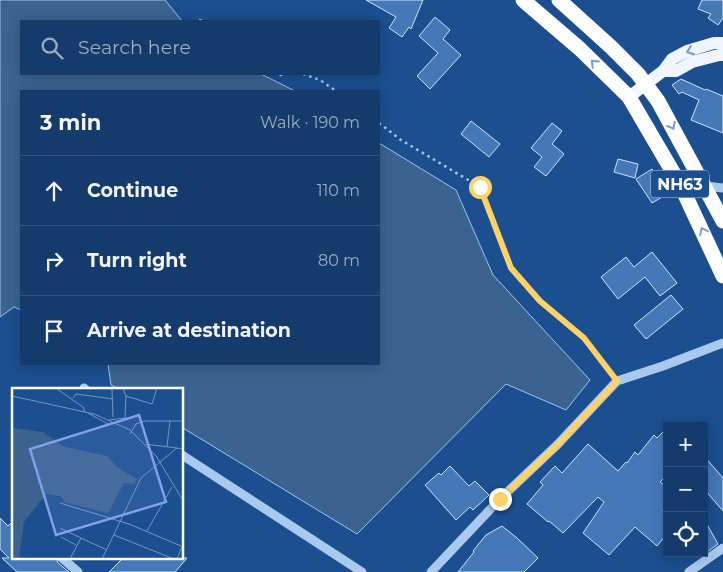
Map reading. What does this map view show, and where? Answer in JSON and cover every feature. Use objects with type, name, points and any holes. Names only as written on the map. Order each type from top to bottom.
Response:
[{"type":"highway","name":"NH63","points":[[523,0],[580,49],[629,97],[681,186],[723,276]]},
{"type":"highway","name":"NH63","points":[[559,0],[638,74],[658,101],[723,221]]},
{"type":"main road","points":[[629,97],[663,71],[672,59],[687,51],[714,43],[723,43]]},
{"type":"main road","points":[[663,71],[676,71],[692,62],[723,55]]},
{"type":"street","points":[[705,186],[723,188]]},
{"type":"street","points":[[431,572],[500,499],[558,444],[617,381],[663,366],[723,342]]},
{"type":"street","points":[[184,456],[362,572]]},
{"type":"street","points":[[690,572],[723,548]]},
{"type":"street","points":[[64,560],[78,572]]},
{"type":"path","points":[[306,75],[320,80],[335,90]]},
{"type":"path","points":[[380,124],[401,140],[480,187],[511,268],[540,301],[584,338],[617,381]]},
{"type":"water","points":[[0,0],[165,0],[181,20],[20,20],[20,75],[263,75],[293,90],[20,90],[20,310],[14,307],[0,317]]},
{"type":"water","points":[[380,144],[456,190],[493,275],[590,380],[566,410],[506,384],[357,534],[184,429],[184,388],[117,388],[111,385],[108,365],[380,365]]},
{"type":"building","points":[[366,0],[423,0],[411,29],[409,27],[402,37],[389,28],[396,17]]},
{"type":"building","points":[[702,0],[723,0],[723,18],[718,25],[708,18],[711,14],[698,9]]},
{"type":"building","points":[[435,17],[450,30],[443,39],[461,55],[430,89],[417,76],[438,53],[419,36]]},
{"type":"building","points":[[681,79],[723,96],[723,133],[691,120],[699,100],[682,92],[679,94],[672,85]]},
{"type":"building","points":[[471,121],[500,144],[489,157],[461,134]]},
{"type":"building","points":[[552,123],[562,131],[552,144],[564,154],[546,176],[534,167],[542,157],[531,148]]},
{"type":"building","points":[[618,159],[638,164],[635,178],[614,172]]},
{"type":"building","points":[[652,169],[667,194],[652,203],[636,179]]},
{"type":"building","points":[[652,252],[677,283],[660,296],[645,277],[618,299],[601,277],[626,257],[634,267]]},
{"type":"building","points":[[671,295],[683,309],[646,339],[634,325]]},
{"type":"building","points":[[663,432],[663,479],[660,482],[663,484],[663,539],[657,546],[635,527],[609,555],[583,533],[604,502],[598,497],[563,533],[527,504],[543,485],[540,482],[555,466],[562,473],[588,444],[618,471],[635,452],[638,455],[654,435],[657,438]]},
{"type":"building","points":[[708,461],[723,478],[723,511],[708,494]]},
{"type":"building","points":[[450,466],[469,486],[475,481],[489,495],[473,510],[470,507],[456,520],[425,485],[439,473],[441,475]]},
{"type":"building","points":[[0,518],[8,526],[12,522],[12,560],[57,560],[69,572],[17,572],[2,558],[9,558],[0,549]]},
{"type":"building","points":[[502,526],[538,558],[524,572],[458,572],[486,535]]},
{"type":"building","points":[[708,526],[718,544],[708,551]]},
{"type":"building","points":[[184,558],[187,558],[175,572],[109,572],[121,560],[184,560]]},
{"type":"route","points":[[480,187],[511,268],[540,301],[584,338],[617,381],[558,444],[500,499]]}]
